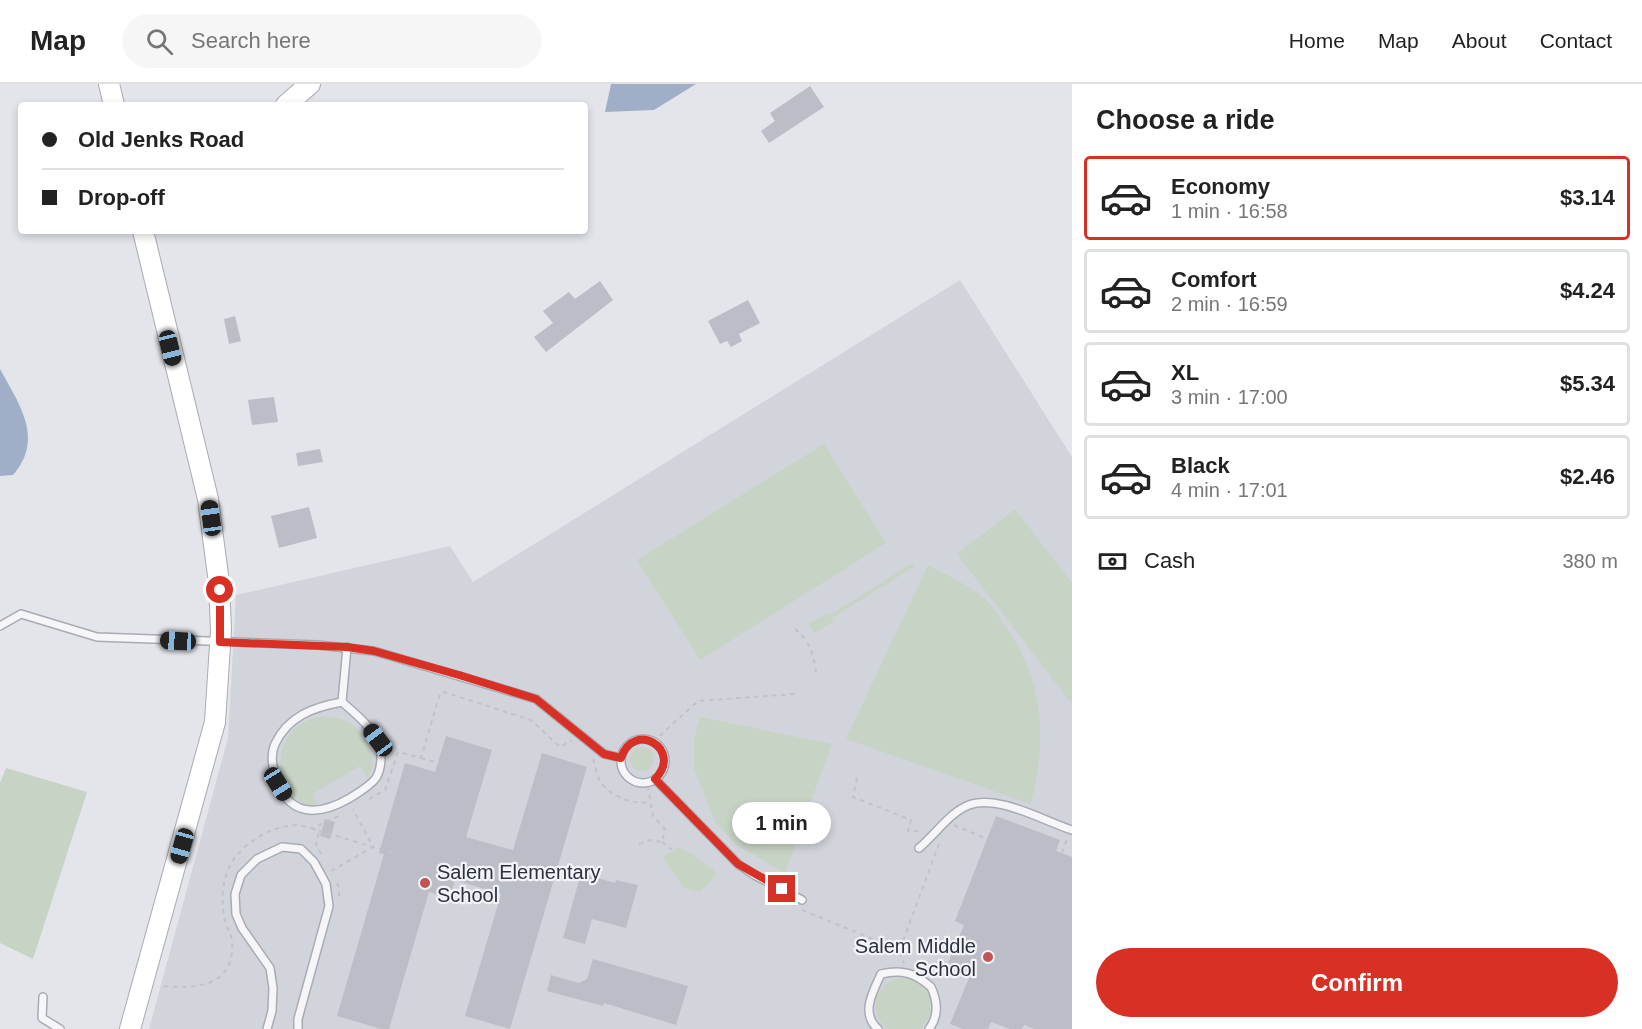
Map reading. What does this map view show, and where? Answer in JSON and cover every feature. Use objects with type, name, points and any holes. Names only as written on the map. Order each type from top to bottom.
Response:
[{"type":"street","points":[[109,84],[113,102]]},
{"type":"street","points":[[289,102],[310,84]]},
{"type":"street","points":[[130,1029],[215,722],[220,642],[219,583],[208,499],[144,234]]},
{"type":"lane","points":[[0,626],[21,614],[97,637],[347,647],[374,651],[536,699],[604,754],[621,758]]},
{"type":"lane","points":[[342,702],[347,647]]},
{"type":"lane","points":[[342,702],[363,721],[378,740],[381,764],[375,779],[339,804],[312,812],[297,808],[287,800],[278,784],[273,768],[273,749],[281,730],[299,716],[317,707],[342,702]]},
{"type":"lane","points":[[640,739],[653,742],[660,747],[665,760],[663,768],[655,779],[647,782],[635,781],[629,777],[621,765],[621,758],[628,745],[640,739]]},
{"type":"lane","points":[[655,779],[738,864],[802,900]]},
{"type":"lane","points":[[919,848],[969,805],[991,802],[1072,830]]},
{"type":"lane","points":[[267,1029],[272,1011],[273,988],[270,969],[242,928],[236,914],[235,894],[241,875],[257,859],[282,847],[301,849],[314,862],[326,884],[329,906],[298,1019],[298,1029]]},
{"type":"lane","points":[[878,1029],[871,1023],[869,1017],[869,1002],[881,974],[897,970],[912,974],[931,987],[938,1010],[934,1023],[929,1029]]},
{"type":"lane","points":[[43,997],[42,1018],[60,1029]]},
{"type":"path","points":[[795,629],[813,650],[816,672]]},
{"type":"path","points":[[421,758],[438,697],[444,692],[531,720],[560,747],[574,739]]},
{"type":"path","points":[[653,742],[698,701],[794,694]]},
{"type":"path","points":[[313,828],[353,809],[385,790],[398,752],[438,763]]},
{"type":"path","points":[[593,757],[600,781],[619,797],[631,802],[651,802]]},
{"type":"path","points":[[857,778],[853,797],[911,820],[908,831],[913,833],[926,829]]},
{"type":"path","points":[[647,782],[653,816],[664,829],[662,842]]},
{"type":"path","points":[[353,809],[373,847]]},
{"type":"path","points":[[947,822],[987,839]]},
{"type":"path","points":[[322,831],[393,853]]},
{"type":"path","points":[[905,964],[900,950],[941,838]]},
{"type":"path","points":[[639,844],[651,840],[662,842],[672,850]]},
{"type":"path","points":[[331,871],[373,847]]},
{"type":"path","points":[[798,909],[900,950]]},
{"type":"shaded area","points":[[960,280],[1072,457],[1072,1029],[149,1029],[228,738],[236,595],[450,546],[473,582]]},
{"type":"green space","points":[[824,444],[886,543],[700,660],[637,560]]},
{"type":"green space","points":[[1015,509],[1072,583],[1072,704],[957,554]]},
{"type":"green space","points":[[913,563],[915,566],[832,618],[833,622],[814,633],[809,624],[828,613],[830,615]]},
{"type":"green space","points":[[928,565],[969,587],[990,604],[1019,648],[1029,669],[1039,712],[1040,734],[1039,757],[1031,804],[846,739]]},
{"type":"green space","points":[[318,717],[340,719],[353,726],[369,746],[372,762],[367,778],[360,766],[312,794],[318,806],[303,803],[291,794],[280,766],[282,751],[289,736],[301,724]]},
{"type":"green space","points":[[700,717],[832,744],[785,873],[736,845],[715,822],[694,769],[694,739]]},
{"type":"green space","points":[[642,747],[647,748],[653,754],[653,764],[647,770],[642,771],[637,770],[631,764],[630,759],[631,754],[637,748]]},
{"type":"green space","points":[[6,768],[87,792],[33,959],[0,943],[0,783]]},
{"type":"green space","points":[[677,847],[698,858],[716,873],[712,881],[699,892],[684,888],[663,858]]},
{"type":"green space","points":[[898,978],[918,982],[930,994],[931,1011],[920,1029],[887,1029],[877,1015],[875,1007],[879,993],[883,987]]},
{"type":"water","points":[[611,84],[696,84],[654,110],[605,112]]},
{"type":"water","points":[[0,369],[21,408],[28,435],[27,448],[22,462],[13,475],[0,476]]},
{"type":"building","points":[[810,86],[824,107],[769,143],[761,131],[775,121],[770,113]]},
{"type":"building","points":[[600,281],[613,300],[546,352],[534,337],[553,323],[543,311],[569,292],[575,299]]},
{"type":"building","points":[[748,300],[760,323],[739,334],[742,341],[731,347],[727,341],[720,344],[708,321]]},
{"type":"building","points":[[235,316],[241,341],[229,344],[224,319]]},
{"type":"building","points":[[274,397],[278,422],[252,425],[248,400]]},
{"type":"building","points":[[320,449],[323,462],[298,466],[296,453]]},
{"type":"building","points":[[309,507],[317,538],[279,548],[271,516]]},
{"type":"building","points":[[446,736],[492,750],[466,837],[513,850],[542,753],[587,767],[510,1029],[465,1016],[501,894],[455,880],[450,898],[429,892],[389,1029],[381,1029],[337,1016],[384,854],[379,853],[405,763],[435,772]]},
{"type":"building","points":[[996,816],[1060,840],[1056,851],[1072,857],[1072,1029],[1034,1029],[1024,1025],[1022,1029],[1010,1029],[991,1022],[988,1029],[963,1029],[950,1024],[971,973],[948,963],[964,925],[955,921]]},
{"type":"building","points":[[325,819],[335,822],[330,839],[320,836]]},
{"type":"building","points":[[581,873],[615,883],[616,880],[638,885],[626,928],[592,919],[585,944],[563,938]]},
{"type":"building","points":[[593,959],[688,986],[676,1025],[604,1003],[603,1006],[547,991],[551,975],[579,983],[587,979]]},
{"type":"place","name":"Salem Elementary School","points":[[425,883]]},
{"type":"place","name":"Salem Middle School","points":[[988,957]]},
{"type":"route","points":[[220,590],[220,642],[318,645],[374,651],[536,699],[604,754],[621,758],[628,745],[634,741],[640,739],[654,742],[660,747],[665,760],[660,774],[655,779],[667,793],[738,864],[782,889]]}]
